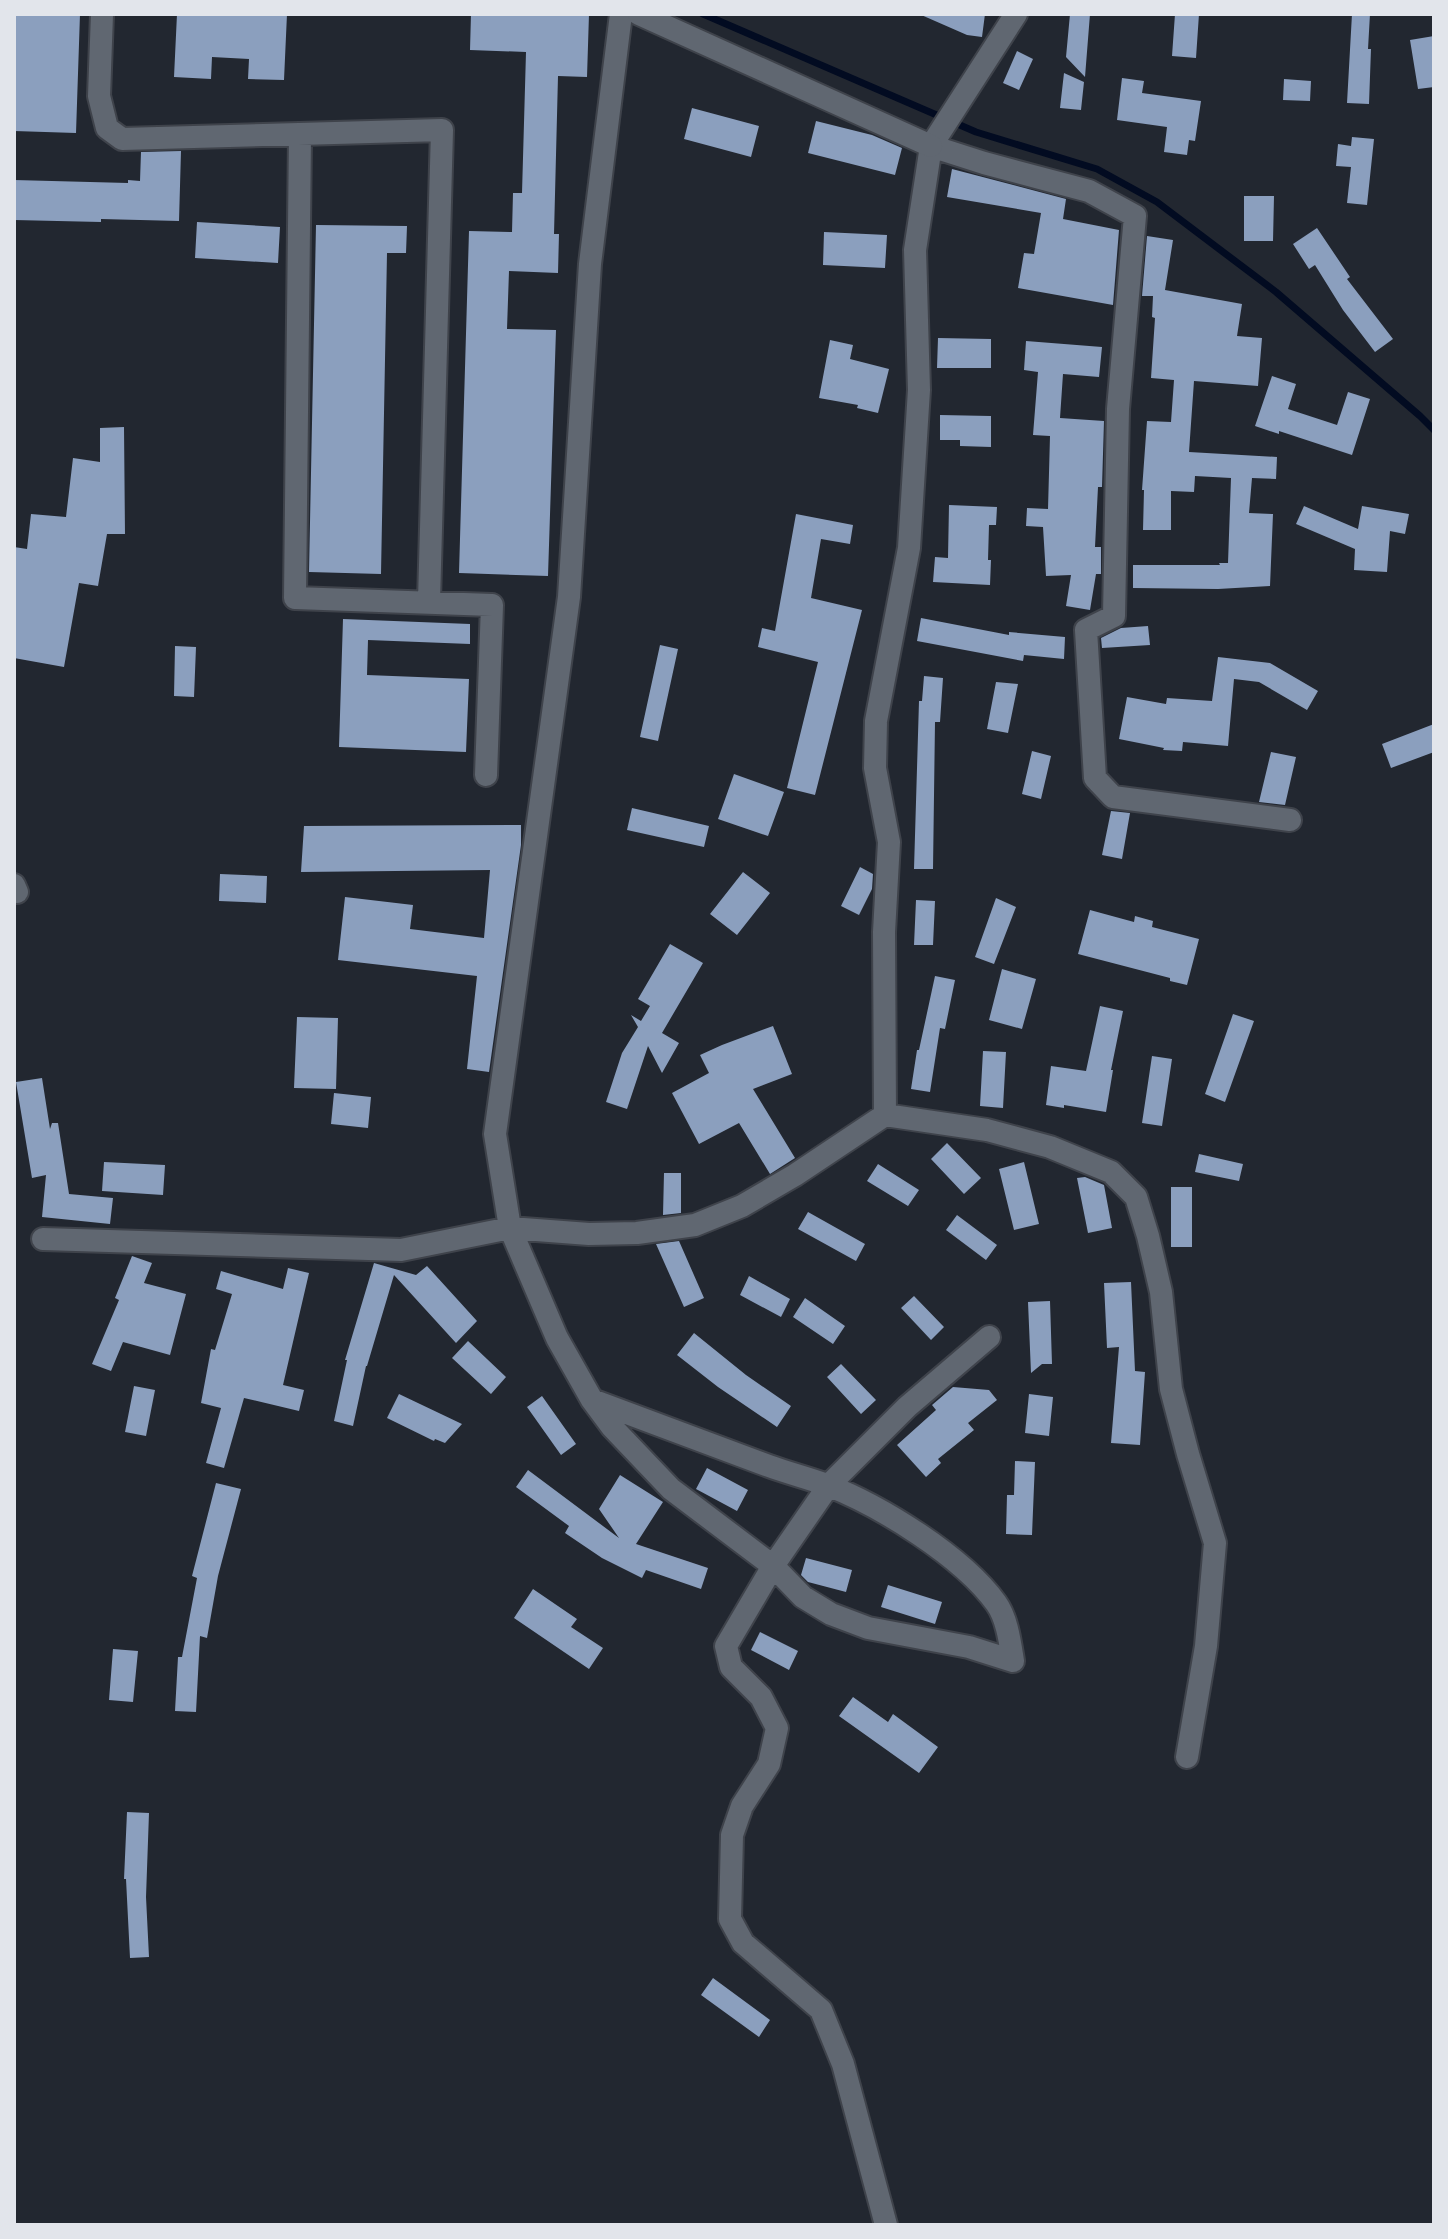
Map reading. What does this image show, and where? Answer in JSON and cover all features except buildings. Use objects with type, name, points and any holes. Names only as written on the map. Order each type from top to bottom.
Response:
[{"type":"street","points":[[102,14],[99,96],[107,128],[122,139],[442,130],[429,601]]},
{"type":"street","points":[[592,1400],[774,1468],[829,1485],[882,1511],[972,1575],[998,1605],[1013,1661],[969,1647],[868,1628],[831,1614],[803,1597],[773,1566],[671,1489],[612,1427],[592,1400],[557,1338],[510,1228],[495,1134],[569,597],[590,264],[621,14]]},
{"type":"street","points":[[639,14],[931,146],[1089,191],[1135,216],[1118,409],[1114,616],[1086,630],[1095,778],[1113,797],[1290,820]]},
{"type":"street","points":[[885,1115],[884,932],[889,842],[875,768],[876,721],[909,548],[919,390],[915,250],[931,146],[1016,14]]},
{"type":"street","points":[[300,134],[295,598],[492,605],[486,775]]},
{"type":"street","points":[[43,1239],[401,1250],[510,1228],[589,1234],[637,1233],[695,1225],[742,1206],[885,1115],[987,1130],[1050,1147],[1111,1172],[1136,1197],[1148,1236],[1161,1292],[1171,1389],[1215,1543],[1206,1646],[1187,1757]]},
{"type":"street","points":[[886,2225],[843,2064],[821,2010],[743,1943],[730,1919],[732,1835],[742,1806],[769,1764],[777,1728],[761,1697],[731,1667],[726,1646],[773,1566],[829,1485],[907,1407],[989,1337]]},
{"type":"waterway","points":[[703,14],[976,132],[1097,169],[1157,202],[1276,292],[1434,430]]}]
